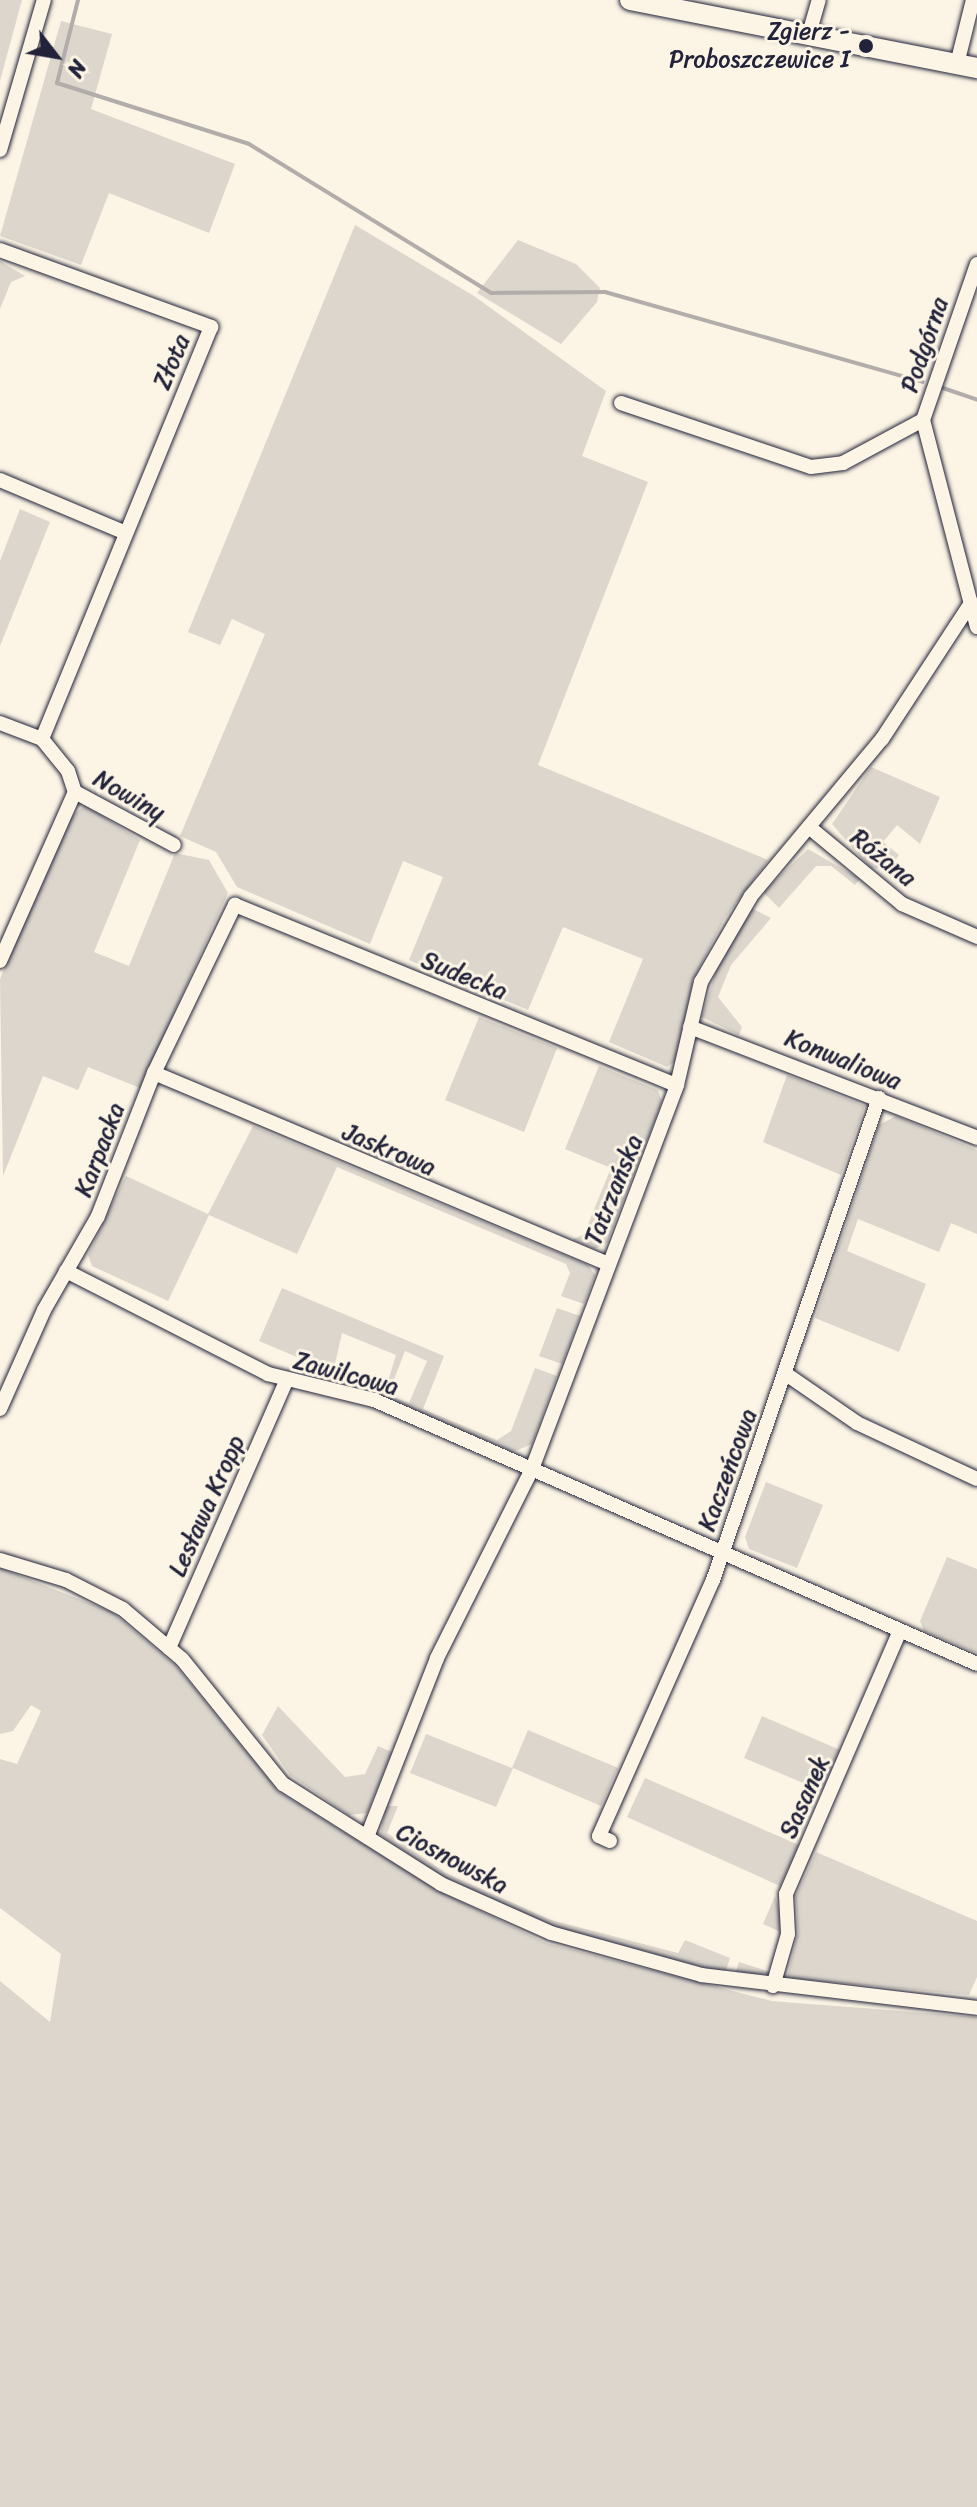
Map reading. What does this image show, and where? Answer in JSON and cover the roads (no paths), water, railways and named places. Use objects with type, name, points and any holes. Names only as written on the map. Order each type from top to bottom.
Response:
[{"type":"main road","points":[[630,0],[967,66]]},
{"type":"street","points":[[0,150],[44,0]]},
{"type":"street","points":[[809,34],[819,0]]},
{"type":"street","points":[[967,66],[973,0]]},
{"type":"street","name":"Złota","points":[[0,250],[211,327],[124,532],[42,739]]},
{"type":"street","name":"Podgórna","points":[[977,264],[923,420],[977,627]]},
{"type":"street","points":[[621,403],[811,467],[843,463],[923,420]]},
{"type":"street","points":[[0,480],[124,532]]},
{"type":"street","name":"Tatrzańska","points":[[367,1837],[437,1658],[532,1469],[677,1085],[690,1027],[721,940],[882,739],[971,603]]},
{"type":"street","points":[[0,723],[42,739]]},
{"type":"street","name":"Nowiny","points":[[42,739],[68,771],[75,792],[174,845]]},
{"type":"street","points":[[0,961],[75,792]]},
{"type":"street","name":"Różana","points":[[809,827],[902,904],[977,937]]},
{"type":"street","name":"Karpacka","points":[[0,1409],[66,1271],[98,1216],[154,1073],[235,905]]},
{"type":"street","name":"Sudecka","points":[[235,905],[677,1085]]},
{"type":"street","name":"Konwaliowa","points":[[690,1027],[977,1138]]},
{"type":"street","name":"Jaskrowa","points":[[154,1073],[608,1264]]},
{"type":"street","name":"Kaczeńcowa","points":[[610,1841],[599,1836],[721,1555],[879,1098]]},
{"type":"street","name":"Zawilcowa","points":[[66,1271],[286,1382],[374,1400],[721,1555]]},
{"type":"street","points":[[786,1374],[883,1437],[977,1479]]},
{"type":"street","name":"Lesława Kropp","points":[[169,1648],[286,1382]]},
{"type":"street","points":[[721,1555],[977,1664]]},
{"type":"street","name":"Ciosnowska","points":[[0,1560],[66,1580],[123,1609],[169,1648],[283,1784],[441,1884],[551,1933],[701,1975],[773,1986],[976,2007]]},
{"type":"street","name":"Sasanek","points":[[773,1986],[788,1934],[786,1894],[900,1631]]},
{"type":"waterway","points":[[78,0],[57,83],[249,144],[491,293],[605,292],[922,382]]},
{"type":"waterway","points":[[943,388],[977,400]]},
{"type":"place","name":"Zgierz - Proboszczewice I","points":[[866,46]]}]
